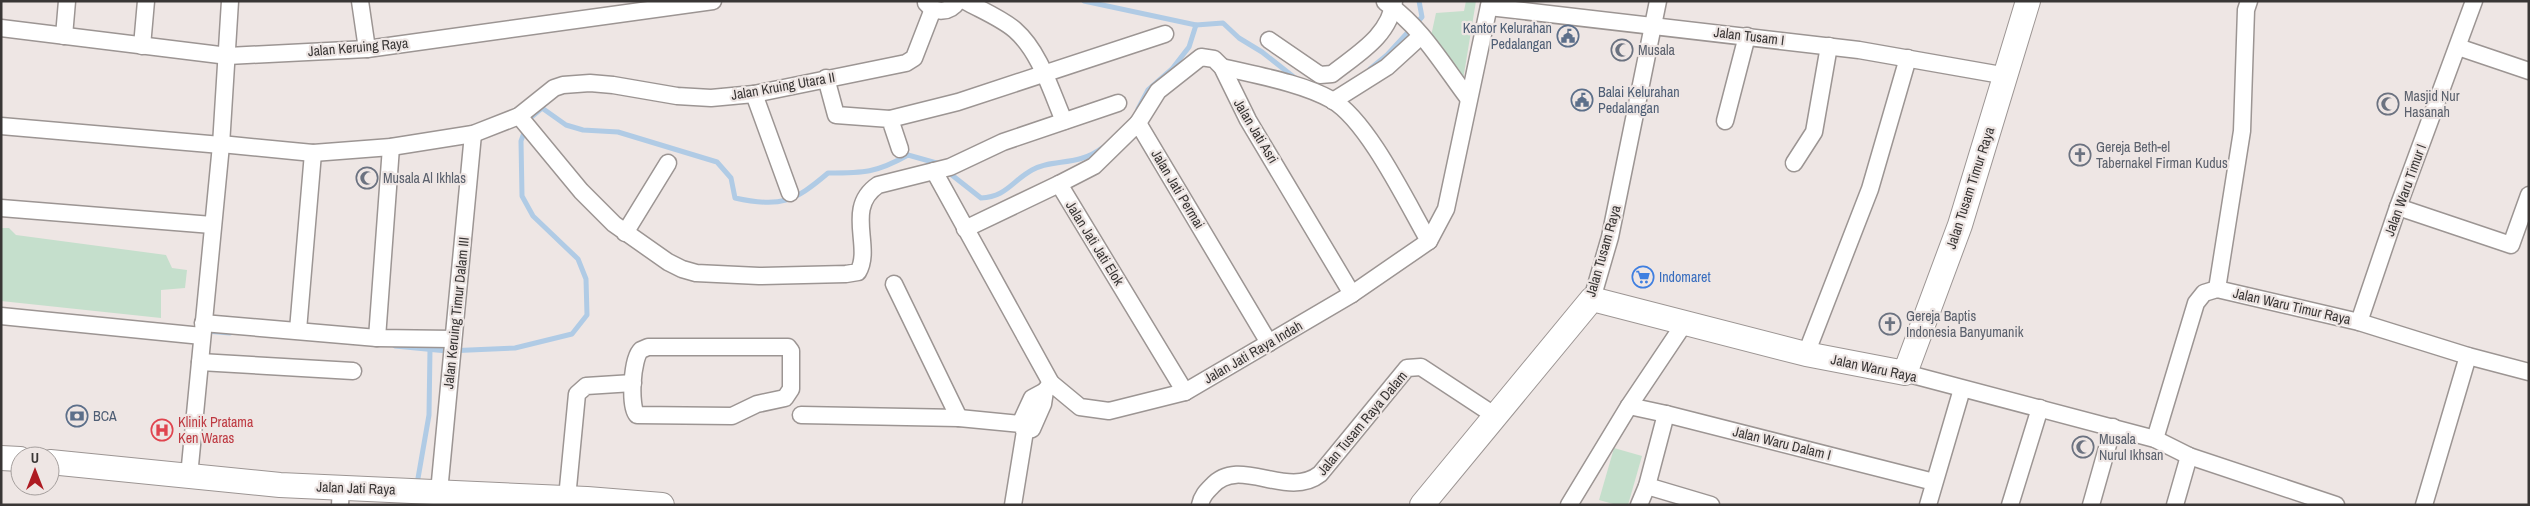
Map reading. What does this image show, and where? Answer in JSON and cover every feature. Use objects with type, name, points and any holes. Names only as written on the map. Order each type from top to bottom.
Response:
[{"type":"main road","name":"Jalan Tusam Timur Raya","points":[[1905,373],[1960,225],[1986,134],[2007,76],[2028,1]]},
{"type":"main road","name":"Jalan Waru Raya","points":[[1592,299],[1806,354],[1905,373]]},
{"type":"main road","name":"Jalan Tusam Raya","points":[[1426,504],[1592,299]]},
{"type":"main road","name":"Jalan Jati Raya","points":[[60,463],[189,476],[340,496],[425,494],[490,500],[580,501],[662,505]]},
{"type":"street","points":[[64,36],[67,1]]},
{"type":"street","points":[[142,46],[146,1]]},
{"type":"street","points":[[189,476],[221,144],[230,1]]},
{"type":"street","points":[[360,1],[367,49]]},
{"type":"street","name":"Jalan Keruing Raya","points":[[1,28],[228,56],[367,49],[605,9],[713,1]]},
{"type":"street","name":"Jalan Tusam Raya","points":[[1592,299],[1610,237],[1658,1]]},
{"type":"street","points":[[2217,289],[2242,132],[2246,10],[2249,1]]},
{"type":"street","name":"Jalan Waru Timur I","points":[[2359,322],[2398,207],[2474,1]]},
{"type":"street","points":[[928,5],[946,11],[960,2],[1007,24],[1021,36],[1044,73],[1064,121]]},
{"type":"street","name":"Jalan Tusam I","points":[[1489,4],[1828,46],[2007,76]]},
{"type":"street","name":"Jalan Jati Raya Indah","points":[[1048,387],[1080,407],[1109,411],[1185,392],[1352,294],[1429,241],[1446,209],[1489,4]]},
{"type":"street","name":"Jalan Kruing Utara II","points":[[1,126],[313,153],[391,147],[473,134],[523,121],[554,88],[575,83],[613,85],[693,98],[754,94],[906,63],[914,58],[923,33],[928,5]]},
{"type":"street","points":[[1269,40],[1320,75],[1326,76],[1332,74],[1377,38],[1392,6],[1420,34],[1468,98]]},
{"type":"street","points":[[826,78],[836,116],[890,119],[958,102],[1165,34]]},
{"type":"street","points":[[1333,101],[1387,67],[1420,34]]},
{"type":"street","points":[[1725,121],[1747,36]]},
{"type":"street","points":[[1794,163],[1816,125],[1828,46]]},
{"type":"street","points":[[2458,47],[2529,71]]},
{"type":"street","points":[[965,229],[1094,166],[1138,123],[1158,91],[1201,57],[1214,59],[1222,67],[1285,83],[1333,101],[1362,128],[1429,241]]},
{"type":"street","points":[[1806,354],[1870,189],[1908,58]]},
{"type":"street","name":"Jalan Jati Asri","points":[[1222,67],[1248,120],[1352,294]]},
{"type":"street","points":[[754,94],[790,194]]},
{"type":"street","points":[[523,121],[581,191],[625,233],[668,262],[696,273],[759,276],[852,274],[860,269],[861,215],[870,193],[884,182],[940,170],[1002,142],[1118,103]]},
{"type":"street","points":[[890,119],[900,149]]},
{"type":"street","name":"Jalan Jati Permai","points":[[1138,123],[1269,343]]},
{"type":"street","name":"Jalan Keruing Timur Dalam III","points":[[425,494],[451,358],[473,134]]},
{"type":"street","points":[[376,338],[391,147]]},
{"type":"street","points":[[298,330],[313,153]]},
{"type":"street","points":[[625,233],[668,163]]},
{"type":"street","points":[[801,415],[959,418],[1032,429],[1048,387],[965,229],[940,170]]},
{"type":"street","name":"Jalan Jati Jati Elok","points":[[1059,184],[1185,392]]},
{"type":"street","points":[[2398,207],[2511,245],[2525,217],[2529,195]]},
{"type":"street","points":[[1,208],[212,225]]},
{"type":"street","points":[[894,284],[959,418]]},
{"type":"street","name":"Jalan Waru Timur Raya","points":[[2155,439],[2196,303],[2204,293],[2217,289],[2359,322],[2468,356],[2529,372]]},
{"type":"street","points":[[1,316],[203,330],[298,330],[376,338],[453,340]]},
{"type":"street","points":[[1569,505],[1629,406],[1684,324]]},
{"type":"street","points":[[648,347],[786,347],[791,351],[791,389],[787,397],[757,404],[732,416],[637,415],[634,411],[633,383],[637,353],[648,347]]},
{"type":"street","points":[[2424,505],[2468,356]]},
{"type":"street","points":[[200,362],[352,371]]},
{"type":"street","name":"Jalan Tusam Raya Dalam","points":[[1200,505],[1202,497],[1219,477],[1232,474],[1297,484],[1310,482],[1320,474],[1407,368],[1422,367],[1497,417]]},
{"type":"street","name":"Jalan Waru Raya","points":[[1905,373],[2155,439],[2189,456],[2336,505]]},
{"type":"street","points":[[580,501],[577,394],[586,386],[633,383]]},
{"type":"street","points":[[1928,505],[1962,389]]},
{"type":"street","name":"Jalan Waru Dalam I","points":[[1629,406],[1934,482]]},
{"type":"street","points":[[2010,505],[2040,408]]},
{"type":"street","points":[[1639,505],[1647,486],[1666,414]]},
{"type":"street","points":[[1013,505],[1022,427]]},
{"type":"street","points":[[2091,505],[2113,427]]},
{"type":"street","points":[[2175,505],[2189,456]]},
{"type":"street","points":[[1647,486],[1712,505]]},
{"type":"green space","points":[[1466,1],[1476,1],[1463,80],[1431,36],[1436,13],[1464,11]]},
{"type":"green space","points":[[1,228],[9,228],[16,235],[166,255],[172,268],[187,270],[185,288],[161,290],[161,318],[1,301]]},
{"type":"green space","points":[[1614,448],[1642,456],[1628,505],[1617,505],[1599,500]]},
{"type":"waterway","points":[[1084,1],[1196,25],[1223,23],[1239,38],[1262,52],[1295,78]]},
{"type":"waterway","points":[[1370,69],[1387,55],[1422,17],[1419,1]]},
{"type":"waterway","points":[[1138,109],[1148,90],[1172,69],[1189,47],[1196,25]]},
{"type":"waterway","points":[[395,346],[447,351],[515,348],[572,334],[587,315],[586,279],[578,259],[533,216],[522,196],[521,141],[529,119],[542,108],[566,125],[583,130],[618,132],[717,162],[731,178],[735,198],[751,201],[775,202],[786,200],[805,191],[828,173],[851,173],[878,169],[908,155],[940,164]]},
{"type":"waterway","points":[[948,172],[981,198],[990,197],[1003,192],[1025,174],[1040,166],[1083,158],[1102,148]]},
{"type":"waterway","points":[[206,331],[230,333]]},
{"type":"waterway","points":[[417,484],[429,415],[430,349]]},
{"type":"place","name":"Kantor Kelurahan Pedalangan","points":[[1568,36]]},
{"type":"place","name":"Musala","points":[[1622,50]]},
{"type":"place","name":"Balai Kelurahan Pedalangan","points":[[1582,100]]},
{"type":"place","name":"Masjid Nur Hasanah","points":[[2388,104]]},
{"type":"place","name":"Gereja Beth-el Tabernakel Firman Kudus","points":[[2080,155]]},
{"type":"place","name":"Musala Al Ikhlas","points":[[367,178]]},
{"type":"place","name":"Indomaret","points":[[1643,277]]},
{"type":"place","name":"Gereja Baptis Indonesia Banyumanik","points":[[1890,324]]},
{"type":"place","name":"BCA","points":[[77,416]]},
{"type":"place","name":"Klinik Pratama Ken Waras","points":[[162,430]]},
{"type":"place","name":"Musala Nurul Ikhsan","points":[[2083,447]]}]
